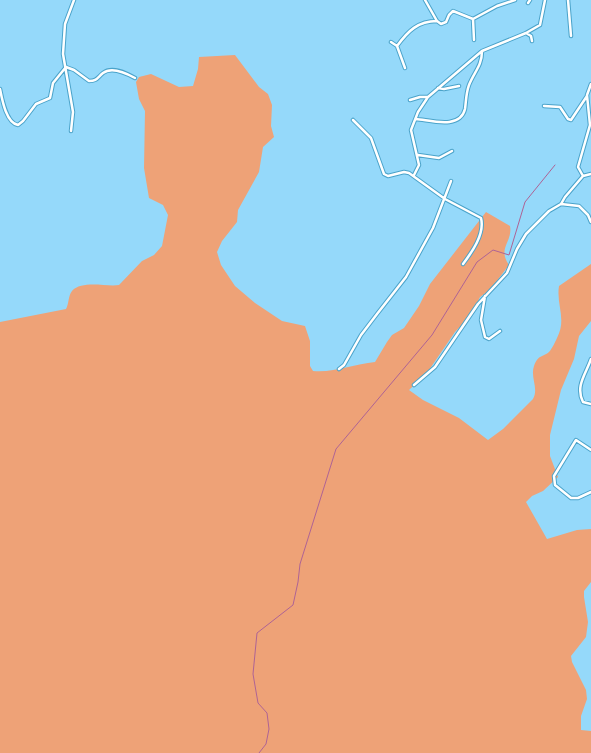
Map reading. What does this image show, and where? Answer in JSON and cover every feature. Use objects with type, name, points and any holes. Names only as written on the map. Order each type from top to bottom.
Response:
[{"type":"street","points":[[72,131],[73,112],[63,54],[64,35],[74,0]]},
{"type":"street","points":[[424,0],[437,21]]},
{"type":"street","points":[[473,19],[496,6],[515,0]]},
{"type":"street","points":[[414,175],[419,165],[418,155],[411,134],[421,106],[428,97],[482,51],[526,33],[540,25],[545,0]]},
{"type":"street","points":[[568,0],[572,36]]},
{"type":"street","points":[[397,46],[417,25],[429,21],[437,21],[441,24],[444,23],[453,11],[473,19]]},
{"type":"street","points":[[473,19],[474,40]]},
{"type":"street","points":[[526,33],[531,36],[532,41]]},
{"type":"street","points":[[504,41],[509,43]]},
{"type":"street","points":[[391,42],[397,46],[405,68]]},
{"type":"street","points":[[416,119],[445,122],[454,121],[461,117],[465,110],[468,87],[480,68],[482,51]]},
{"type":"street","points":[[66,67],[74,70],[89,81],[96,80],[103,73],[111,71],[121,72],[135,78]]},
{"type":"street","points":[[0,89],[10,118],[14,124],[20,124],[36,104],[50,98],[53,83],[66,67]]},
{"type":"street","points":[[544,106],[560,107],[568,119],[571,120],[588,95],[591,84]]},
{"type":"street","points":[[438,88],[444,89],[459,86]]},
{"type":"street","points":[[583,176],[578,167],[590,125],[588,95]]},
{"type":"street","points":[[410,100],[420,97],[428,97]]},
{"type":"street","points":[[353,120],[371,138],[384,174],[392,175],[404,172],[414,175],[445,199],[478,216],[482,221],[482,228],[474,246],[463,264]]},
{"type":"street","points":[[418,155],[439,158],[452,151]]},
{"type":"street","points":[[414,385],[438,362],[485,296],[507,273],[517,249],[526,234],[549,212],[561,204],[583,176],[591,174]]},
{"type":"street","points":[[340,369],[344,365],[361,336],[406,277],[422,249],[445,199],[451,181]]},
{"type":"street","points":[[561,204],[579,206],[588,215],[591,222]]},
{"type":"street","points":[[485,296],[481,320],[484,337],[489,339],[500,331]]},
{"type":"street","points":[[591,359],[579,392],[583,402],[591,404]]},
{"type":"street","points":[[591,450],[576,440],[554,476],[553,481],[555,485],[571,498],[578,498],[591,492]]},
{"type":"shaded area","points":[[235,55],[259,87],[268,94],[272,105],[271,126],[274,137],[263,147],[259,172],[238,210],[237,222],[222,241],[217,252],[221,265],[235,286],[255,303],[282,321],[305,326],[310,341],[310,366],[313,371],[336,370],[375,362],[392,335],[404,328],[419,306],[430,284],[486,212],[510,226],[510,232],[505,249],[506,259],[509,265],[490,290],[480,297],[472,314],[455,332],[427,373],[409,390],[423,400],[459,418],[488,440],[503,429],[533,399],[535,395],[533,374],[534,366],[537,359],[550,351],[560,331],[561,318],[558,293],[559,286],[591,264],[591,321],[579,336],[574,359],[561,390],[550,435],[550,456],[558,477],[543,491],[532,496],[526,502],[547,539],[577,530],[591,529],[591,582],[584,591],[588,622],[586,637],[571,656],[572,662],[586,690],[587,699],[581,716],[581,730],[591,731],[591,753],[0,753],[0,322],[66,309],[72,291],[82,286],[119,285],[142,261],[154,255],[162,246],[168,215],[163,205],[149,198],[144,168],[145,111],[139,99],[136,82],[139,77],[151,74],[179,87],[193,86],[198,69],[199,57]]},
{"type":"waterway","points":[[259,753],[266,744],[269,729],[267,713],[258,703],[253,674],[257,633],[293,605],[300,564],[336,449],[432,335],[477,262],[493,250],[509,255],[525,202],[555,165]]}]
